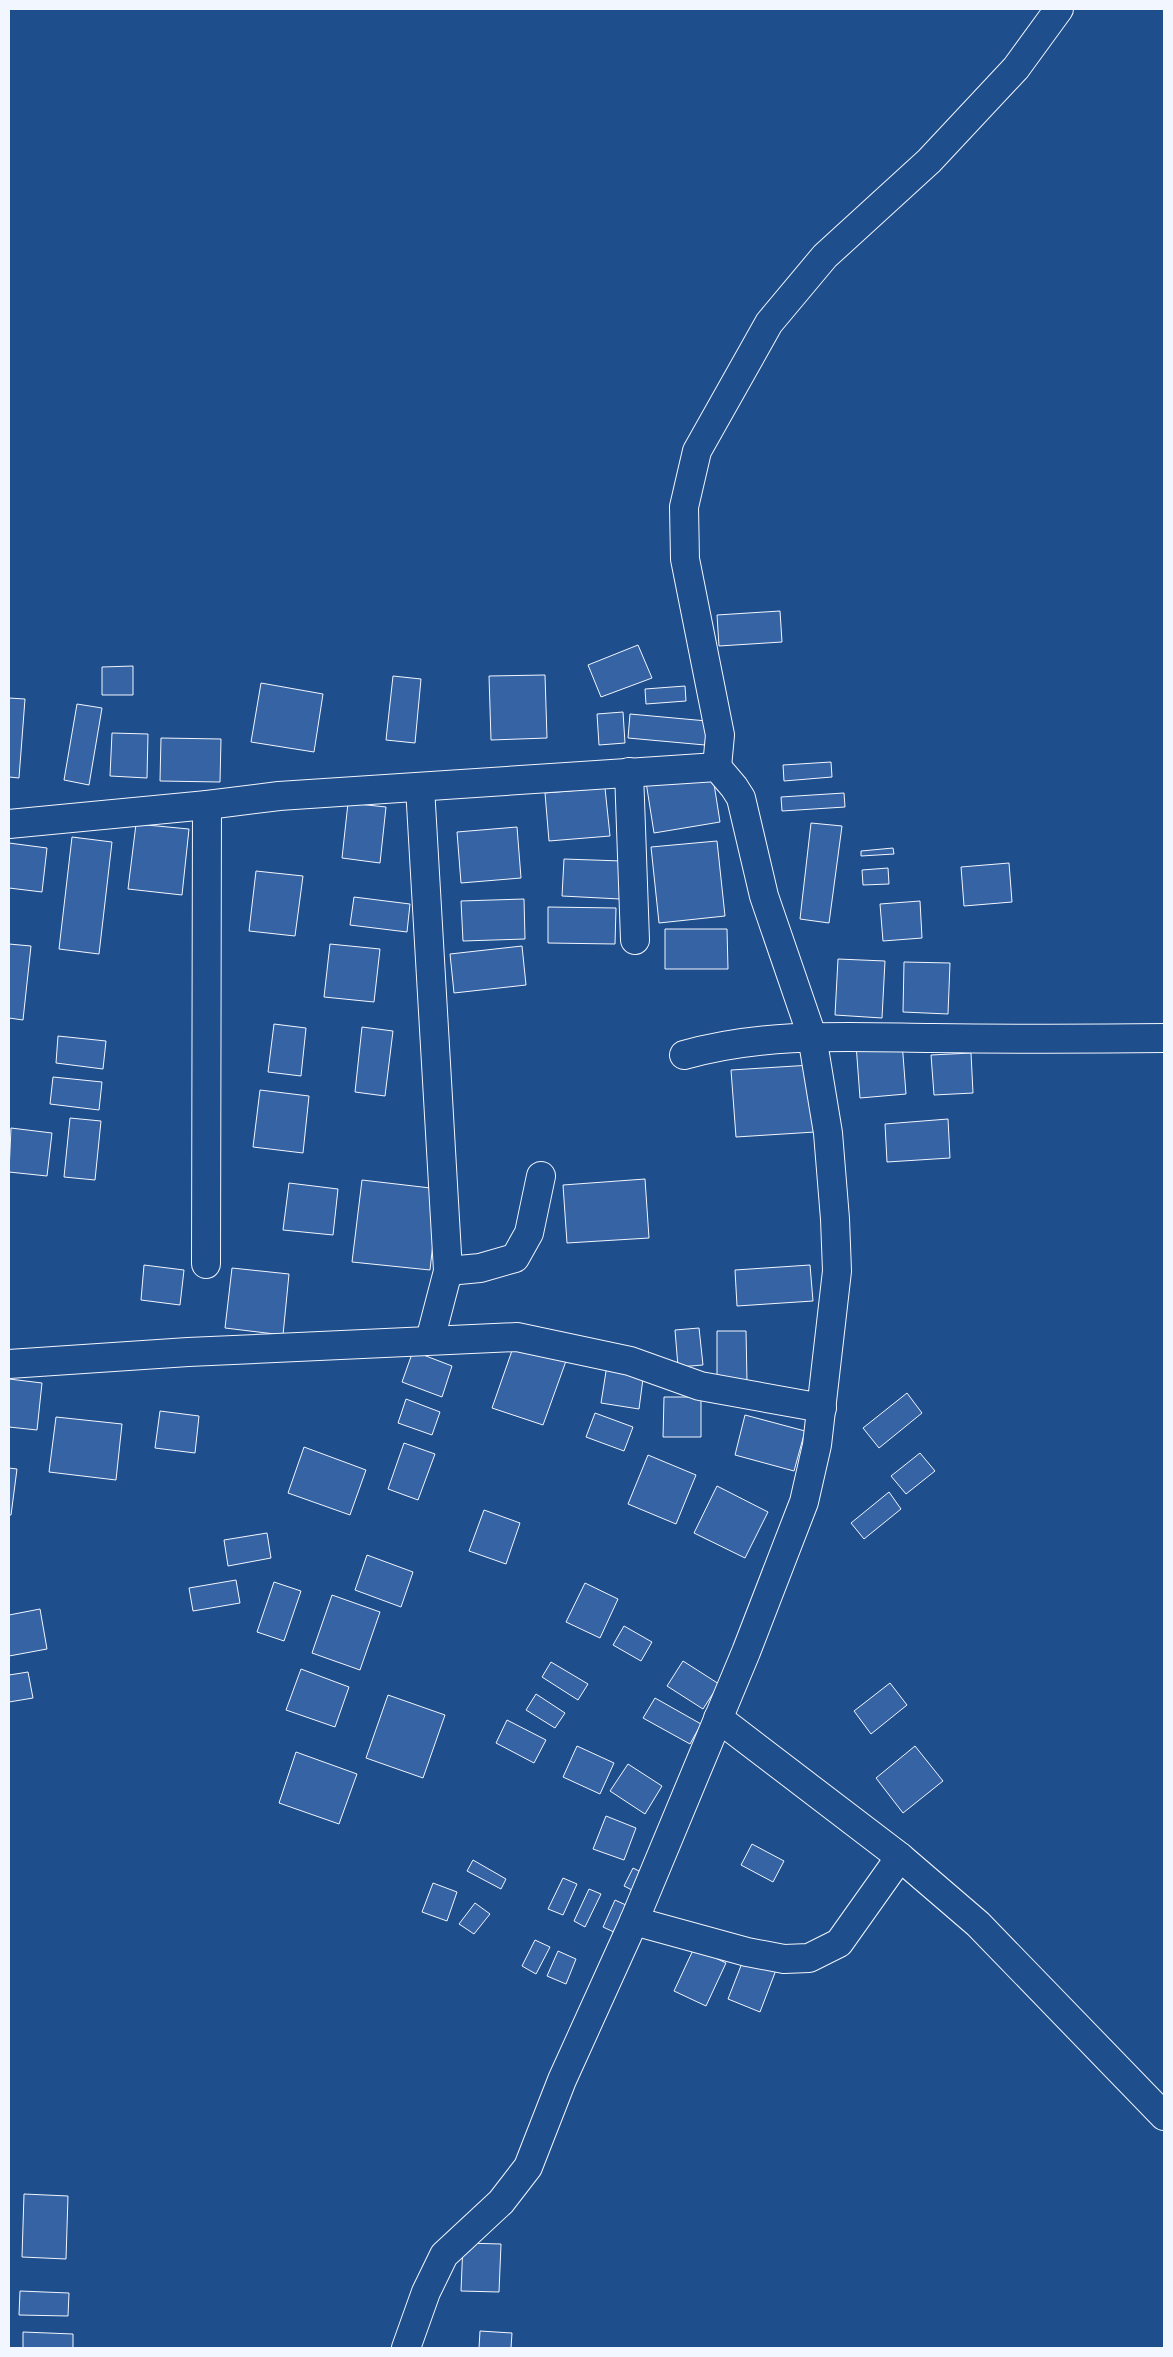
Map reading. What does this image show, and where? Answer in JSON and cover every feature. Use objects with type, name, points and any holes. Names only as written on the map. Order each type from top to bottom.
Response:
[{"type":"street","points":[[406,2348],[426,2292],[444,2255],[501,2202],[528,2167],[562,2080],[634,1921],[718,1718],[804,1502],[822,1408],[837,1271],[836,1219],[828,1133],[812,1036],[764,896],[740,798],[734,786],[717,767],[720,735],[685,558],[684,507],[697,451],[769,323],[825,256],[929,161],[1016,68],[1059,9]]},
{"type":"street","points":[[9,824],[207,805],[279,796],[530,781],[629,772],[717,767]]},
{"type":"street","points":[[629,772],[635,940]]},
{"type":"street","points":[[420,787],[448,1271],[430,1340]]},
{"type":"street","points":[[206,1264],[207,805]]},
{"type":"street","points":[[684,1055],[728,1044],[812,1036],[1048,1040],[1164,1038]]},
{"type":"street","points":[[448,1271],[480,1268],[516,1258],[529,1234],[541,1176]]},
{"type":"street","points":[[9,1364],[188,1352],[367,1346],[430,1340],[517,1338],[630,1361],[700,1386],[822,1408]]},
{"type":"street","points":[[718,1718],[900,1857],[978,1924],[1164,2116]]},
{"type":"street","points":[[634,1921],[747,1952],[784,1959],[809,1958],[839,1943],[900,1857]]},
{"type":"building","points":[[780,611],[782,642],[719,646],[717,615]]},
{"type":"building","points":[[638,645],[652,678],[601,697],[588,665]]},
{"type":"building","points":[[133,666],[133,695],[102,695],[102,667]]},
{"type":"building","points":[[545,675],[547,738],[491,740],[489,676]]},
{"type":"building","points":[[393,676],[421,679],[415,743],[386,740]]},
{"type":"building","points":[[261,683],[323,694],[314,752],[251,742]]},
{"type":"building","points":[[685,686],[686,701],[646,704],[645,689]]},
{"type":"building","points":[[9,698],[25,699],[19,778],[9,777]]},
{"type":"building","points":[[77,704],[102,708],[89,785],[64,780]]},
{"type":"building","points":[[623,712],[625,743],[599,745],[597,714]]},
{"type":"building","points":[[630,714],[707,721],[705,745],[628,738]]},
{"type":"building","points":[[112,733],[148,734],[147,778],[110,776]]},
{"type":"building","points":[[161,738],[221,739],[220,782],[160,781]]},
{"type":"building","points":[[831,762],[832,777],[784,781],[783,765]]},
{"type":"building","points":[[712,771],[720,822],[654,833],[646,782]]},
{"type":"building","points":[[605,788],[610,836],[549,841],[545,793]]},
{"type":"building","points":[[844,793],[845,807],[782,811],[781,797]]},
{"type":"building","points":[[348,803],[386,807],[380,863],[342,858]]},
{"type":"building","points":[[811,823],[842,826],[829,923],[800,919]]},
{"type":"building","points":[[136,824],[189,829],[182,895],[128,889]]},
{"type":"building","points":[[517,827],[521,878],[461,883],[457,832]]},
{"type":"building","points":[[72,837],[112,842],[99,954],[59,949]]},
{"type":"building","points":[[717,841],[725,916],[659,923],[651,847]]},
{"type":"building","points":[[9,843],[47,848],[42,892],[9,888]]},
{"type":"building","points":[[893,848],[894,854],[861,856],[861,851]]},
{"type":"building","points":[[564,859],[622,861],[620,899],[562,896]]},
{"type":"building","points":[[1009,863],[1012,902],[964,906],[961,867]]},
{"type":"building","points":[[888,868],[889,884],[863,885],[862,870]]},
{"type":"building","points":[[256,871],[303,876],[295,936],[249,931]]},
{"type":"building","points":[[354,897],[410,904],[407,932],[350,925]]},
{"type":"building","points":[[524,899],[525,939],[463,941],[461,901]]},
{"type":"building","points":[[920,901],[922,938],[883,941],[880,904]]},
{"type":"building","points":[[548,907],[616,908],[615,944],[548,943]]},
{"type":"building","points":[[665,929],[727,929],[728,969],[665,969]]},
{"type":"building","points":[[9,944],[31,946],[23,1020],[9,1018]]},
{"type":"building","points":[[330,944],[380,949],[374,1002],[324,997]]},
{"type":"building","points":[[522,946],[526,985],[454,993],[450,954]]},
{"type":"building","points":[[838,959],[885,961],[882,1018],[835,1015]]},
{"type":"building","points":[[904,962],[950,963],[948,1014],[903,1012]]},
{"type":"building","points":[[274,1024],[306,1028],[301,1076],[268,1072]]},
{"type":"building","points":[[362,1027],[393,1031],[385,1096],[355,1092]]},
{"type":"building","points":[[58,1036],[106,1041],[103,1069],[56,1063]]},
{"type":"building","points":[[902,1042],[906,1094],[860,1098],[856,1044]]},
{"type":"building","points":[[971,1053],[973,1093],[934,1095],[931,1055]]},
{"type":"building","points":[[811,1065],[815,1132],[736,1137],[731,1070]]},
{"type":"building","points":[[53,1077],[102,1082],[99,1110],[50,1104]]},
{"type":"building","points":[[260,1090],[309,1096],[303,1153],[253,1147]]},
{"type":"building","points":[[70,1118],[101,1121],[95,1180],[64,1177]]},
{"type":"building","points":[[948,1119],[950,1158],[887,1162],[885,1124]]},
{"type":"building","points":[[11,1128],[52,1133],[47,1176],[9,1172]]},
{"type":"building","points":[[645,1179],[649,1238],[567,1243],[563,1185]]},
{"type":"building","points":[[362,1180],[439,1189],[430,1270],[352,1262]]},
{"type":"building","points":[[289,1183],[338,1189],[333,1235],[283,1230]]},
{"type":"building","points":[[144,1265],[184,1270],[180,1305],[141,1300]]},
{"type":"building","points":[[810,1265],[813,1301],[737,1306],[735,1270]]},
{"type":"building","points":[[232,1268],[289,1274],[283,1335],[225,1328]]},
{"type":"building","points":[[699,1328],[703,1365],[678,1367],[675,1330]]},
{"type":"building","points":[[717,1331],[746,1331],[747,1381],[717,1381]]},
{"type":"building","points":[[515,1342],[566,1361],[543,1425],[492,1408]]},
{"type":"building","points":[[413,1351],[452,1366],[442,1397],[402,1382]]},
{"type":"building","points":[[607,1365],[644,1371],[639,1409],[601,1403]]},
{"type":"building","points":[[9,1379],[42,1383],[37,1430],[9,1427]]},
{"type":"building","points":[[907,1393],[922,1413],[879,1448],[863,1428]]},
{"type":"building","points":[[664,1397],[701,1397],[701,1437],[663,1437]]},
{"type":"building","points":[[406,1399],[440,1412],[432,1435],[398,1423]]},
{"type":"building","points":[[160,1411],[199,1416],[195,1453],[155,1448]]},
{"type":"building","points":[[595,1413],[633,1427],[624,1451],[586,1437]]},
{"type":"building","points":[[745,1415],[805,1431],[794,1471],[735,1455]]},
{"type":"building","points":[[56,1417],[122,1424],[116,1480],[49,1472]]},
{"type":"building","points":[[404,1443],[435,1454],[418,1500],[388,1489]]},
{"type":"building","points":[[304,1447],[366,1470],[350,1515],[288,1493]]},
{"type":"building","points":[[920,1453],[935,1471],[906,1494],[891,1476]]},
{"type":"building","points":[[648,1455],[696,1475],[676,1524],[628,1504]]},
{"type":"building","points":[[9,1468],[17,1469],[11,1515],[9,1515]]},
{"type":"building","points":[[717,1486],[768,1512],[745,1558],[694,1533]]},
{"type":"building","points":[[889,1492],[901,1509],[864,1539],[851,1523]]},
{"type":"building","points":[[484,1510],[520,1523],[506,1564],[469,1551]]},
{"type":"building","points":[[267,1533],[271,1558],[228,1566],[224,1540]]},
{"type":"building","points":[[367,1555],[413,1572],[401,1607],[355,1590]]},
{"type":"building","points":[[236,1580],[240,1603],[193,1611],[189,1588]]},
{"type":"building","points":[[274,1582],[301,1591],[284,1641],[257,1632]]},
{"type":"building","points":[[585,1583],[618,1599],[600,1638],[566,1622]]},
{"type":"building","points":[[332,1595],[380,1612],[360,1670],[312,1653]]},
{"type":"building","points":[[40,1609],[47,1649],[9,1656],[9,1615]]},
{"type":"building","points":[[624,1626],[652,1642],[641,1661],[613,1645]]},
{"type":"building","points":[[683,1661],[719,1684],[703,1709],[667,1686]]},
{"type":"building","points":[[551,1662],[588,1684],[578,1700],[542,1677]]},
{"type":"building","points":[[301,1669],[349,1687],[335,1727],[286,1710]]},
{"type":"building","points":[[28,1672],[33,1698],[9,1702],[9,1675]]},
{"type":"building","points":[[890,1683],[907,1705],[871,1734],[854,1711]]},
{"type":"building","points":[[536,1694],[565,1713],[555,1728],[526,1710]]},
{"type":"building","points":[[388,1695],[445,1715],[423,1778],[366,1758]]},
{"type":"building","points":[[655,1698],[701,1724],[690,1744],[643,1718]]},
{"type":"building","points":[[507,1720],[546,1740],[534,1763],[496,1743]]},
{"type":"building","points":[[577,1746],[614,1763],[600,1794],[563,1777]]},
{"type":"building","points":[[915,1746],[943,1781],[903,1813],[876,1778]]},
{"type":"building","points":[[296,1752],[357,1774],[339,1824],[279,1803]]},
{"type":"building","points":[[628,1764],[662,1786],[645,1814],[610,1791]]},
{"type":"building","points":[[606,1816],[636,1828],[624,1860],[593,1849]]},
{"type":"building","points":[[752,1844],[784,1861],[773,1882],[741,1865]]},
{"type":"building","points":[[473,1860],[506,1879],[501,1889],[467,1871]]},
{"type":"building","points":[[633,1868],[647,1875],[638,1893],[624,1886]]},
{"type":"building","points":[[563,1878],[577,1884],[563,1915],[548,1909]]},
{"type":"building","points":[[433,1883],[457,1892],[447,1921],[422,1912]]},
{"type":"building","points":[[589,1889],[601,1894],[585,1927],[574,1921]]},
{"type":"building","points":[[615,1900],[628,1906],[616,1933],[603,1927]]},
{"type":"building","points":[[475,1903],[490,1914],[474,1934],[459,1924]]},
{"type":"building","points":[[535,1940],[550,1947],[536,1974],[522,1966]]},
{"type":"building","points":[[694,1948],[726,1963],[706,2006],[674,1991]]},
{"type":"building","points":[[558,1951],[576,1959],[566,1984],[547,1976]]},
{"type":"building","points":[[744,1958],[776,1970],[760,2012],[728,1999]]},
{"type":"building","points":[[24,2194],[68,2196],[66,2259],[22,2257]]},
{"type":"building","points":[[463,2243],[501,2244],[499,2292],[461,2291]]},
{"type":"building","points":[[20,2291],[69,2293],[68,2316],[19,2315]]},
{"type":"building","points":[[480,2331],[512,2333],[511,2348],[479,2348]]},
{"type":"building","points":[[23,2332],[73,2334],[73,2348],[23,2348]]}]
